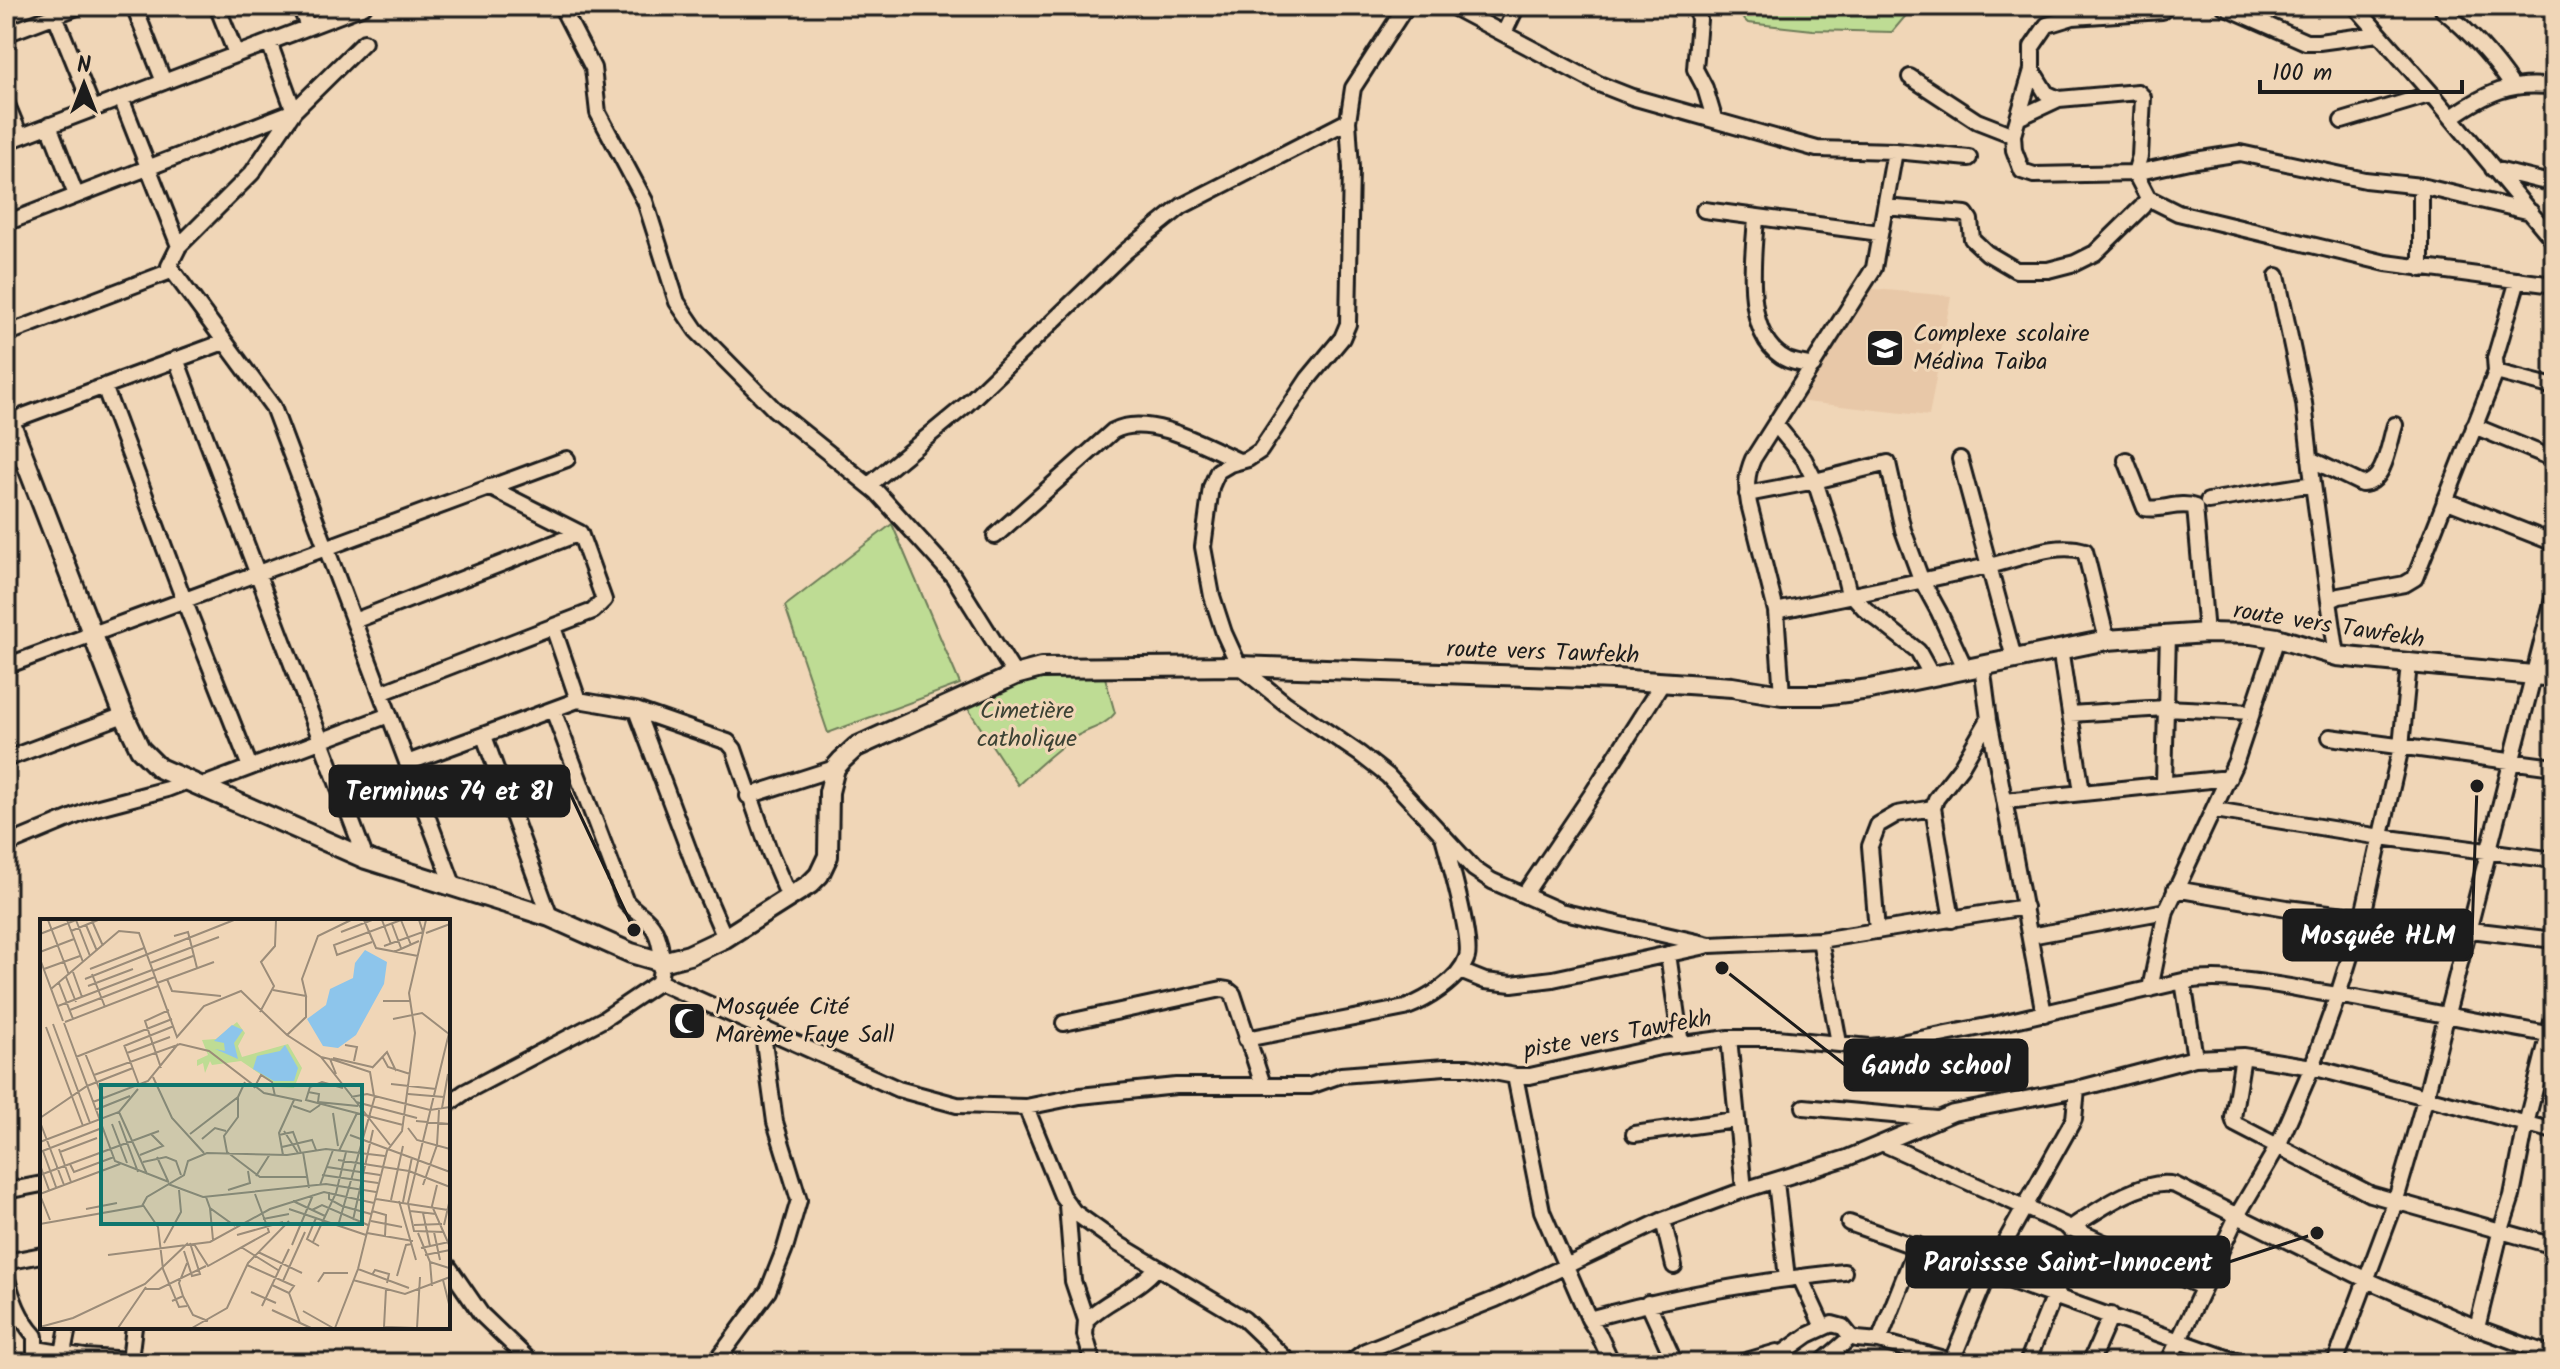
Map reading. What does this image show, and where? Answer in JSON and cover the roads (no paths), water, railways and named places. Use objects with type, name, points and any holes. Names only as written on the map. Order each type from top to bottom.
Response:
[{"type":"street","points":[[6,34],[80,6]]},
{"type":"street","points":[[134,6],[164,82]]},
{"type":"street","points":[[217,6],[236,54]]},
{"type":"street","points":[[300,6],[308,27]]},
{"type":"street","points":[[6,102],[13,139],[364,6]]},
{"type":"street","points":[[561,6],[593,68],[598,113],[645,201],[677,302],[696,330],[774,409],[869,485],[953,576],[1015,675]]},
{"type":"street","points":[[1406,6],[1353,88],[1348,121],[1351,168],[1348,324],[1342,338],[1308,379],[1260,451],[1218,471],[1211,487],[1203,547],[1212,596],[1239,666],[1285,703],[1388,776],[1474,869],[1560,911],[1710,945]]},
{"type":"street","points":[[1451,6],[1599,84],[1632,97],[1817,149],[1895,151],[1969,158]]},
{"type":"street","points":[[1504,33],[1517,6]]},
{"type":"street","points":[[1697,6],[1699,20],[1695,69],[1705,88],[1714,118]]},
{"type":"street","points":[[2163,6],[2162,11],[2073,17],[2047,25],[2032,47],[2032,70],[2013,135],[2014,150],[2022,171],[2034,175],[2135,173],[2240,153],[2365,180],[2421,186],[2531,212]]},
{"type":"street","points":[[2224,6],[2306,42],[2378,34]]},
{"type":"street","points":[[2355,6],[2554,241]]},
{"type":"street","points":[[2443,10],[2471,33],[2494,58],[2513,87]]},
{"type":"street","points":[[55,15],[93,109]]},
{"type":"street","points":[[269,42],[294,111]]},
{"type":"street","points":[[364,42],[294,111],[252,173],[179,246],[170,261],[171,271],[273,407],[454,887]]},
{"type":"street","points":[[2032,70],[2046,93],[2059,99]]},
{"type":"street","points":[[1910,77],[1977,121],[2013,135]]},
{"type":"street","points":[[2452,117],[2480,97],[2513,87],[2554,87]]},
{"type":"street","points":[[2018,118],[2059,99],[2138,92],[2143,97],[2140,156],[2135,173],[2148,198],[2178,213],[2386,263],[2554,285]]},
{"type":"street","points":[[2342,121],[2432,94]]},
{"type":"street","points":[[121,98],[179,246]]},
{"type":"street","points":[[6,223],[294,111]]},
{"type":"street","points":[[869,485],[966,405],[1126,251],[1182,206],[1348,121]]},
{"type":"street","points":[[49,125],[76,195]]},
{"type":"street","points":[[1782,695],[1776,611],[1747,494],[1747,471],[1874,268],[1895,151]]},
{"type":"street","points":[[2492,169],[2554,184]]},
{"type":"street","points":[[2421,186],[2421,269]]},
{"type":"street","points":[[1885,207],[1966,214],[1970,220],[1972,239],[1987,253],[2016,270],[2048,270],[2075,263],[2095,253],[2148,198]]},
{"type":"street","points":[[1704,210],[1880,233]]},
{"type":"street","points":[[1756,219],[1752,264],[1756,315],[1761,332],[1775,351],[1788,360],[1813,366]]},
{"type":"street","points":[[6,334],[171,271]]},
{"type":"street","points":[[2277,276],[2304,403],[2337,656]]},
{"type":"street","points":[[2329,601],[2339,596],[2405,584],[2415,578],[2496,372],[2495,358],[2518,280]]},
{"type":"street","points":[[224,342],[8,420],[124,715],[140,749],[159,768],[366,859],[550,917],[631,953],[662,962],[689,955],[725,938],[810,884],[819,875],[828,856],[829,792],[835,768]]},
{"type":"street","points":[[176,359],[366,859]]},
{"type":"street","points":[[2496,372],[2554,387]]},
{"type":"street","points":[[104,386],[250,767]]},
{"type":"street","points":[[1776,425],[1804,459],[1815,481],[1848,590],[1865,609],[1918,651],[1932,676]]},
{"type":"street","points":[[2310,459],[2362,484],[2370,484],[2378,478],[2395,425]]},
{"type":"street","points":[[995,536],[1113,431],[1123,426],[1166,430],[1239,461]]},
{"type":"street","points":[[2474,426],[2554,459]]},
{"type":"street","points":[[6,666],[567,459]]},
{"type":"street","points":[[1960,459],[2014,658]]},
{"type":"street","points":[[2126,460],[2145,508],[2195,507],[2206,633]]},
{"type":"street","points":[[1747,494],[1888,463],[1903,530],[1921,579],[1973,667],[1989,719],[2044,1014]]},
{"type":"street","points":[[2208,501],[2313,484]]},
{"type":"street","points":[[381,693],[593,611],[604,600],[580,533],[489,487]]},
{"type":"street","points":[[2445,500],[2554,543]]},
{"type":"street","points":[[354,621],[580,533]]},
{"type":"street","points":[[1776,611],[2074,547],[2085,551],[2107,640]]},
{"type":"street","points":[[2335,1363],[2395,1203],[2426,1096],[2554,595]]},
{"type":"street","points":[[553,627],[578,700]]},
{"type":"street","name":"route vers Tawfekh","points":[[835,768],[856,747],[1015,675],[1041,668],[1068,666],[1239,666],[1663,682],[1732,687],[1782,695],[1822,695],[1870,689],[2107,640],[2206,633],[2277,638],[2337,656],[2554,677]]},
{"type":"street","points":[[2164,783],[2168,634]]},
{"type":"street","points":[[2150,989],[2166,911],[2229,778],[2277,638]]},
{"type":"street","points":[[2060,648],[2082,792]]},
{"type":"street","points":[[2168,1363],[2238,1214],[2278,1146],[2312,1067],[2338,995],[2363,915],[2401,747],[2409,664]]},
{"type":"street","points":[[1524,895],[1663,682]]},
{"type":"street","points":[[407,763],[578,700],[636,710],[728,742],[734,749],[748,796],[789,897]]},
{"type":"street","points":[[2070,714],[2165,708],[2253,712]]},
{"type":"street","points":[[450,1103],[604,1019],[659,982],[662,962],[659,943],[651,924],[625,900],[553,710]]},
{"type":"street","points":[[636,710],[725,938]]},
{"type":"street","points":[[6,759],[124,715]]},
{"type":"street","points":[[6,845],[95,808],[250,767],[389,715]]},
{"type":"street","points":[[1952,920],[1933,808],[1989,719]]},
{"type":"street","points":[[484,736],[550,917]]},
{"type":"street","points":[[2330,737],[2554,767]]},
{"type":"street","points":[[748,796],[835,768]]},
{"type":"street","points":[[2005,801],[2229,778]]},
{"type":"street","points":[[1877,931],[1870,846],[1878,825],[1897,814],[1933,808]]},
{"type":"street","points":[[2215,810],[2381,837],[2554,860]]},
{"type":"street","points":[[1246,1039],[1405,1008],[1426,1000],[1460,971],[1468,949],[1444,839]]},
{"type":"street","points":[[2175,889],[2287,908],[2554,940]]},
{"type":"street","points":[[1460,971],[1485,981],[1512,984],[1553,979],[1710,945],[1820,940],[2025,907]]},
{"type":"street","points":[[2030,936],[2166,911]]},
{"type":"street","points":[[1820,940],[1839,1043]]},
{"type":"street","points":[[1668,954],[1681,1044]]},
{"type":"street","name":"piste vers Tawfekh","points":[[659,982],[898,1089],[957,1105],[1026,1107],[1119,1091],[1176,1086],[1310,1086],[1341,1075],[1445,1067],[1515,1076],[1545,1074],[1597,1060],[1729,1038],[1777,1038],[1870,1047],[1890,1045],[2206,978],[2241,979],[2551,1034]]},
{"type":"street","points":[[2183,981],[2195,1058]]},
{"type":"street","points":[[1064,1023],[1228,990],[1233,994],[1263,1085]]},
{"type":"street","points":[[2477,1328],[2512,1196],[2526,1124],[2554,1014]]},
{"type":"street","points":[[715,1363],[768,1291],[799,1200],[775,1122],[762,1027]]},
{"type":"street","points":[[1729,1038],[1744,1190]]},
{"type":"street","points":[[2243,1056],[2235,1124],[2363,1191],[2395,1203],[2554,1246]]},
{"type":"street","points":[[1349,1363],[1368,1357],[1663,1220],[1884,1144],[1953,1113],[2077,1089],[2195,1058],[2243,1056],[2312,1067],[2554,1131]]},
{"type":"street","points":[[1515,1076],[1535,1189],[1542,1211],[1589,1319],[1612,1363]]},
{"type":"street","points":[[1769,1363],[1832,1324],[1840,1324],[1851,1337],[1863,1341],[1879,1341],[1954,1362],[1989,1271],[2074,1119],[2077,1089]]},
{"type":"street","points":[[1026,1107],[1067,1204],[1073,1281],[1086,1320],[1085,1335],[1093,1363]]},
{"type":"street","points":[[1804,1107],[1938,1119]]},
{"type":"street","points":[[1634,1134],[1735,1120]]},
{"type":"street","points":[[1884,1144],[2202,1287]]},
{"type":"street","points":[[1776,1182],[1794,1277],[1823,1327]]},
{"type":"street","points":[[2069,1229],[2129,1194],[2158,1184],[2175,1185],[2367,1280],[2477,1328],[2554,1356]]},
{"type":"street","points":[[6,1191],[40,1185]]},
{"type":"street","points":[[1067,1204],[1120,1245],[1244,1319],[1290,1363]]},
{"type":"street","points":[[1663,1220],[1674,1266]]},
{"type":"street","points":[[1849,1223],[2241,1363]]},
{"type":"street","points":[[2027,1363],[2054,1295],[2084,1235]]},
{"type":"street","points":[[1879,1341],[1917,1245]]},
{"type":"street","points":[[6,1262],[40,1255]]},
{"type":"street","points":[[1086,1320],[1102,1305],[1143,1281],[1157,1267]]},
{"type":"street","points":[[450,1269],[481,1314],[532,1363]]},
{"type":"street","points":[[1589,1319],[1648,1303],[1794,1277],[1844,1272]]},
{"type":"street","points":[[6,1275],[23,1322],[35,1336],[36,1356],[63,1353],[84,1360],[130,1360],[134,1329]]},
{"type":"street","points":[[1648,1303],[1675,1363]]},
{"type":"street","points":[[2090,1363],[2111,1315]]},
{"type":"street","points":[[63,1353],[68,1329]]},
{"type":"street","points":[[1821,1363],[1851,1337]]},
{"type":"street","points":[[1739,1363],[1788,1349]]},
{"type":"place","name":"Complexe scolaire Médina Taiba","points":[[1885,348]]},
{"type":"place","name":"Mosquée HLM","points":[[2477,786]]},
{"type":"place","name":"Terminus 74 et 81","points":[[634,930]]},
{"type":"place","name":"Gando school","points":[[1722,968]]},
{"type":"place","name":"Mosquée Cité Marème Faye Sall","points":[[687,1021]]},
{"type":"place","name":"Paroissse Saint-Innocent","points":[[2317,1233]]},
{"type":"park label","name":"Cimetière catholique","points":[[1027,725]]}]
